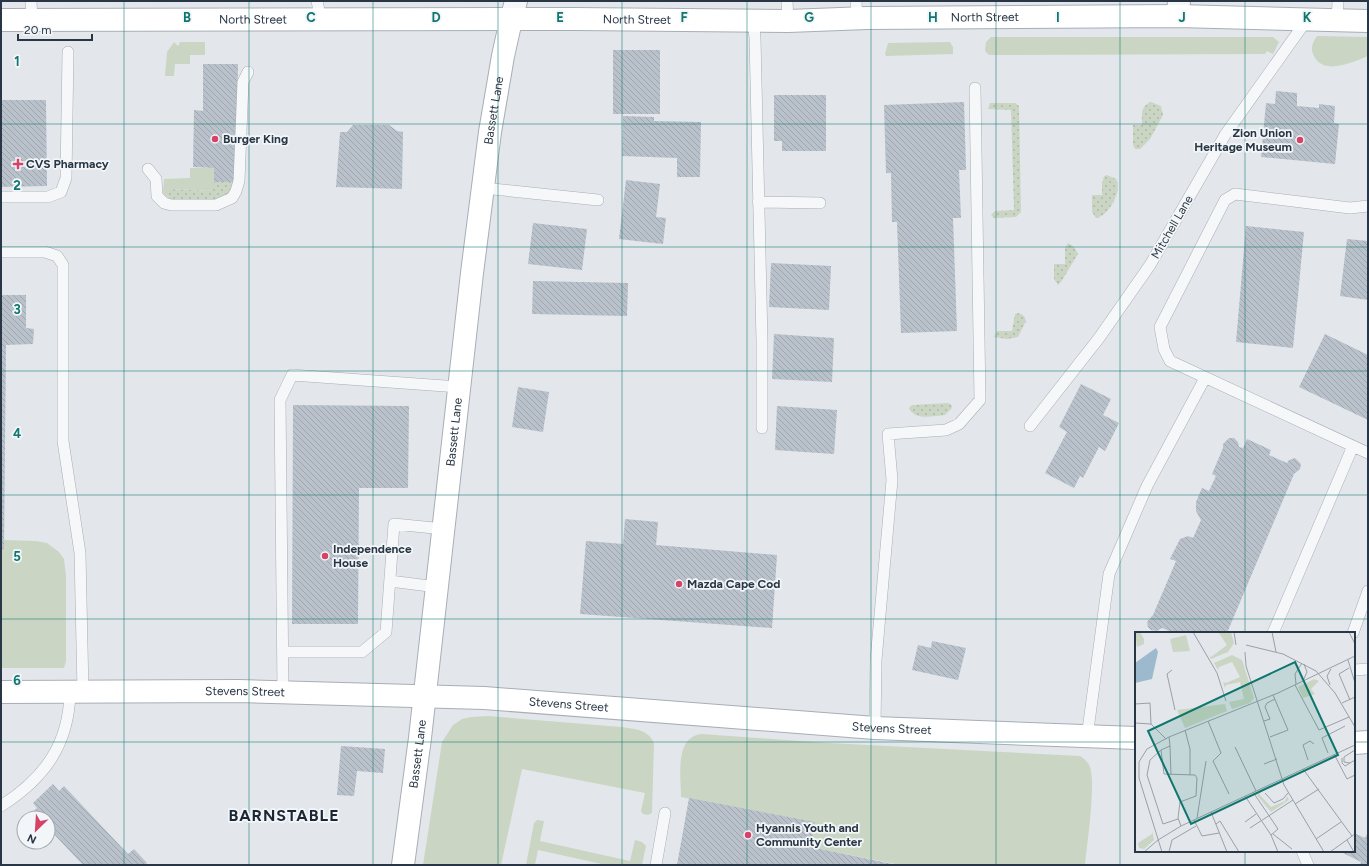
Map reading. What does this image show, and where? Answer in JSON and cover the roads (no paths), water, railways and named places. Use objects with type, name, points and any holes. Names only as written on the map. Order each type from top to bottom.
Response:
[{"type":"street","name":"North Street","points":[[1,20],[31,11],[514,11],[753,20],[787,11],[1178,9],[1306,21],[1338,11],[1368,21]]},
{"type":"street","name":"Bassett Lane","points":[[403,865],[483,188],[503,56],[514,11]]},
{"type":"street","name":"Stevens Street","points":[[3,694],[76,692],[284,692],[510,699],[686,715],[875,728],[1135,738]]},
{"type":"street","points":[[1355,743],[1368,742]]},
{"type":"lane","points":[[753,20],[755,38],[762,428]]},
{"type":"lane","name":"Mitchell Lane","points":[[1030,426],[1099,338],[1150,265],[1225,135],[1306,21]]},
{"type":"lane","points":[[1,197],[48,197],[61,192],[66,178],[68,52]]},
{"type":"lane","points":[[148,169],[156,179],[156,196],[164,203],[171,205],[216,205],[232,198],[239,181],[243,82],[248,72]]},
{"type":"lane","points":[[875,728],[876,660],[892,480],[888,434],[946,430],[959,424],[980,400],[975,88]]},
{"type":"lane","points":[[483,188],[598,200]]},
{"type":"lane","points":[[1368,206],[1350,208],[1246,194],[1235,194],[1225,200],[1160,327],[1164,349],[1170,361],[1368,453]]},
{"type":"lane","points":[[758,202],[820,203]]},
{"type":"lane","points":[[1,252],[45,252],[57,256],[63,265],[63,441],[80,552],[76,692],[67,723],[56,752],[27,788],[1,806]]},
{"type":"lane","points":[[284,692],[280,400],[292,375],[459,387]]},
{"type":"lane","points":[[1087,737],[1110,574],[1147,486],[1205,378]]},
{"type":"lane","points":[[1273,632],[1353,446]]},
{"type":"lane","points":[[284,652],[362,652],[386,632],[394,524],[444,528]]},
{"type":"lane","points":[[390,581],[437,587]]},
{"type":"lane","points":[[1353,632],[1368,591]]},
{"type":"lane","points":[[1355,670],[1368,669]]},
{"type":"lane","points":[[656,865],[665,812]]},
{"type":"lane","points":[[1302,852],[1308,865]]},
{"type":"place","name":"Burger King","points":[[215,139]]},
{"type":"place","name":"Zion Union Heritage Museum","points":[[1300,140]]},
{"type":"place","name":"CVS Pharmacy","points":[[18,164]]},
{"type":"place","name":"Independence House","points":[[325,556]]},
{"type":"place","name":"Mazda Cape Cod","points":[[679,584]]},
{"type":"place","name":"Hyannis Youth and Community Center","points":[[748,835]]},
{"type":"district","name":"BARNSTABLE","points":[[284,815]]}]
